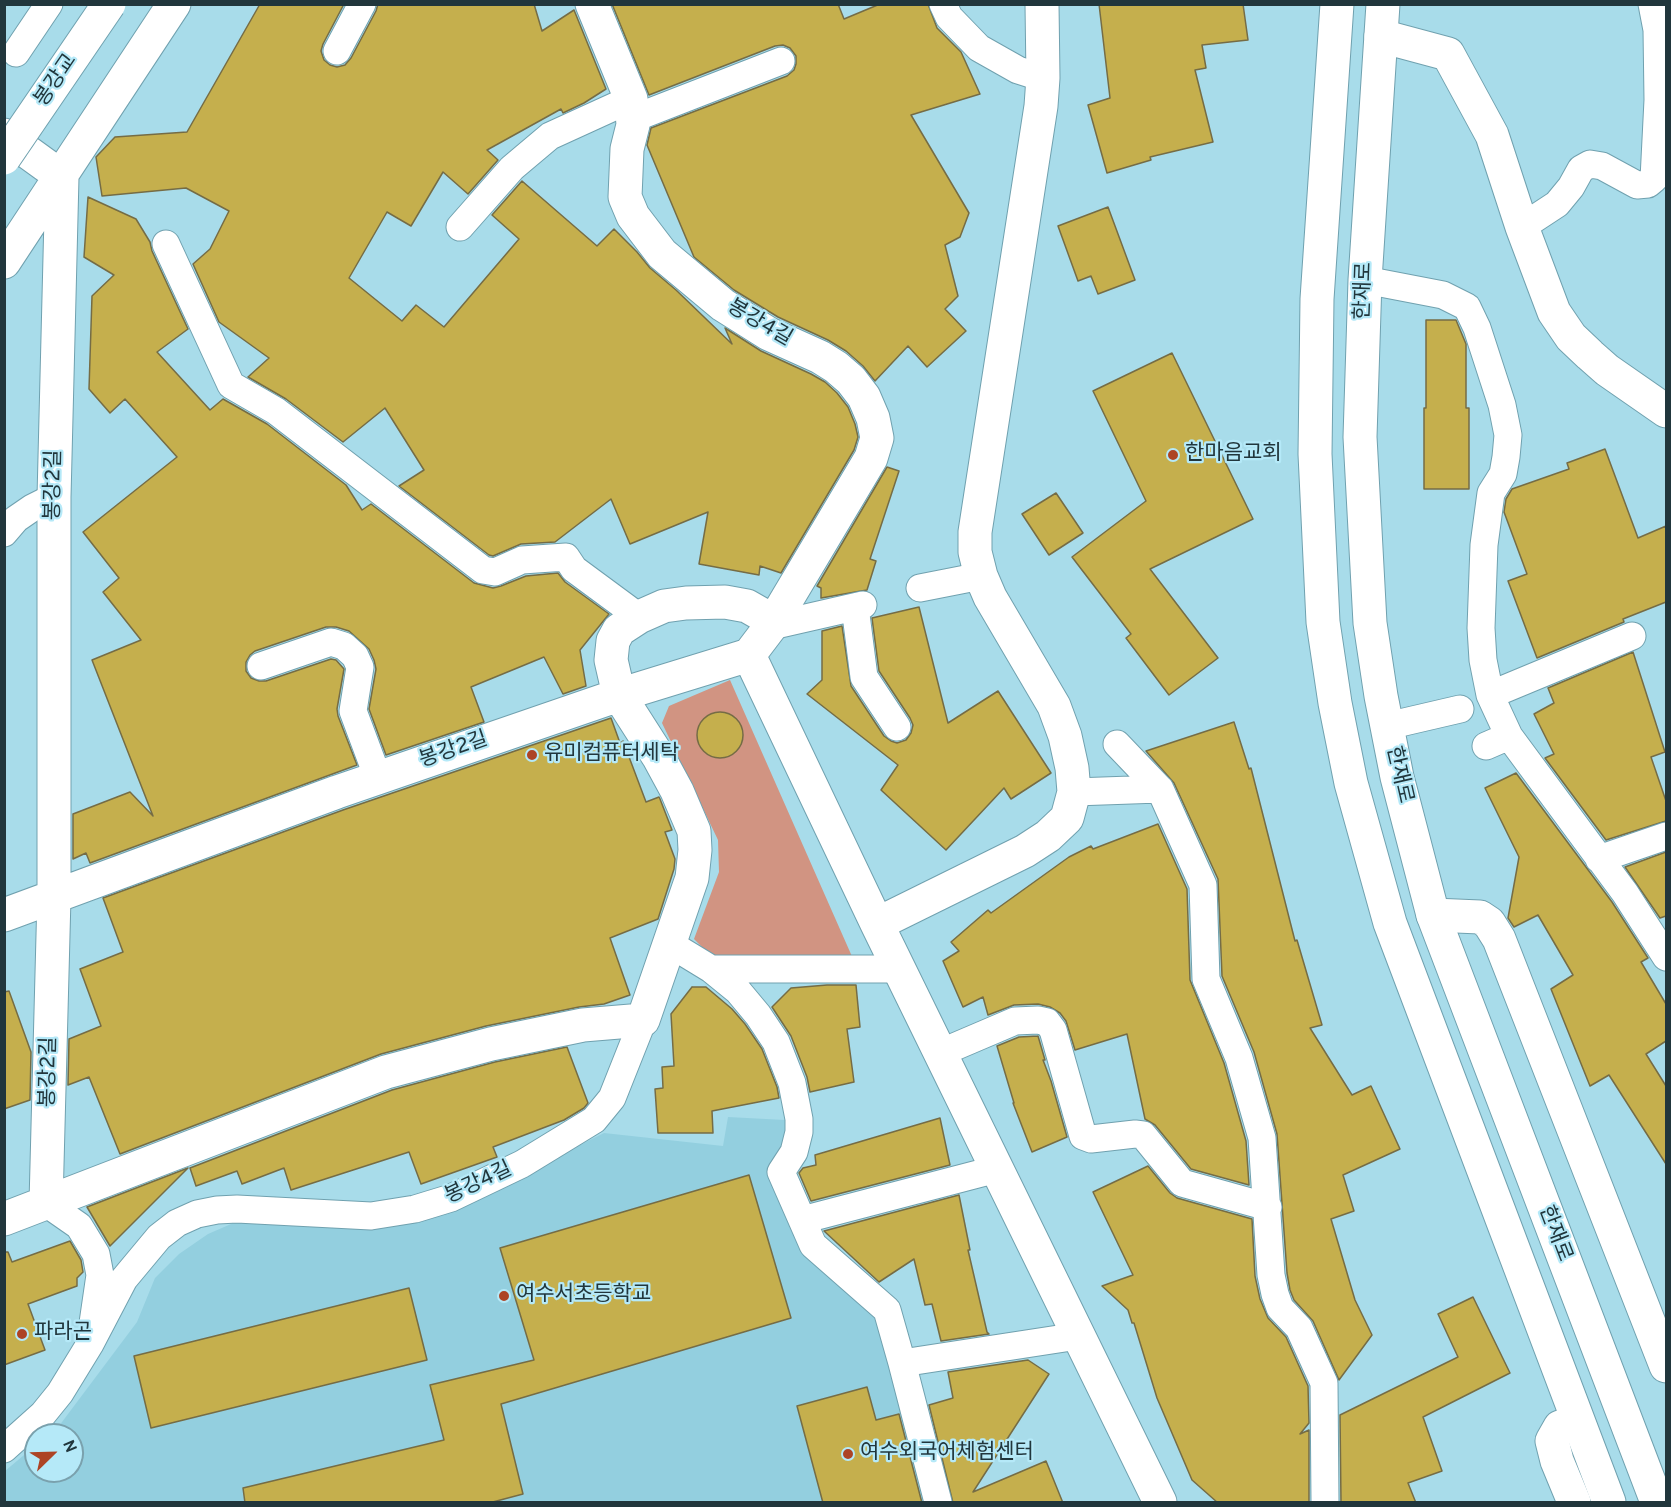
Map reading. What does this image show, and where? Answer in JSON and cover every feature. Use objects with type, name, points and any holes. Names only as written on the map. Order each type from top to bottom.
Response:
[{"type":"street","name":"봉강교","points":[[4,158],[110,4]]},
{"type":"street","points":[[4,262],[174,4]]},
{"type":"street","points":[[592,4],[631,109]]},
{"type":"street","points":[[877,924],[1025,851],[1048,836],[1067,818],[1074,792],[1072,768],[1065,736],[1054,706],[990,597],[981,576],[975,552],[975,532],[1041,106],[1042,4]]},
{"type":"street","name":"한재로","points":[[1337,4],[1317,299],[1315,454],[1323,622],[1335,703],[1351,783],[1390,923],[1609,1503]]},
{"type":"street","points":[[1382,20],[1448,54],[1492,135],[1522,227],[1554,312],[1571,337],[1607,370],[1666,411]]},
{"type":"street","name":"한재로","points":[[1382,20],[1365,280],[1360,437],[1370,623],[1387,726],[1397,777],[1433,915],[1657,1503]]},
{"type":"street","name":"봉강4길","points":[[631,109],[633,125],[627,149],[625,197],[633,216],[651,241],[662,254],[738,315],[769,334],[820,357],[836,367],[851,380],[864,397],[873,418],[877,438],[871,458],[771,626],[749,655]]},
{"type":"street","points":[[4,135],[62,177]]},
{"type":"street","name":"봉강2길","points":[[46,1203],[54,897],[54,497],[62,177]]},
{"type":"street","name":"봉강4길","points":[[643,1020],[692,878],[694,831],[677,791],[658,756],[619,695],[611,660],[613,641],[619,630],[639,617],[664,606],[725,602],[747,606],[761,615],[771,626]]},
{"type":"street","points":[[619,695],[749,655],[877,924],[1160,1503]]},
{"type":"street","name":"봉강2길","points":[[4,915],[378,778],[619,695]]},
{"type":"street","points":[[1433,915],[1480,917],[1489,923],[1499,939],[1666,1366]]},
{"type":"street","points":[[4,1219],[386,1071],[490,1044],[583,1025],[643,1020]]},
{"type":"street","points":[[1574,1503],[1557,1461],[1552,1441],[1560,1427],[1577,1421]]},
{"type":"lane","points":[[8,54],[49,4]]},
{"type":"lane","points":[[337,51],[362,4]]},
{"type":"lane","points":[[943,4],[949,17],[979,48],[1018,70],[1043,78]]},
{"type":"lane","points":[[1522,227],[1557,204],[1571,187],[1581,169],[1590,164],[1602,166],[1637,185],[1648,184],[1654,179],[1658,100],[1657,30],[1652,4]]},
{"type":"lane","points":[[460,227],[512,168],[550,136],[781,62]]},
{"type":"lane","points":[[166,244],[231,385],[276,411],[483,570],[495,572],[522,560],[566,557],[574,569],[639,617]]},
{"type":"lane","points":[[1365,280],[1443,295],[1467,307],[1477,328],[1502,405],[1508,435],[1503,474],[1491,494],[1484,545],[1481,628],[1483,660],[1497,741],[1599,858],[1645,922],[1666,957]]},
{"type":"lane","points":[[4,533],[16,519],[54,497]]},
{"type":"lane","points":[[920,588],[981,576]]},
{"type":"lane","points":[[771,626],[859,606],[864,676],[897,727]]},
{"type":"lane","points":[[1490,695],[1632,636]]},
{"type":"lane","points":[[261,666],[331,642],[344,646],[356,656],[360,667],[353,711],[378,778]]},
{"type":"lane","points":[[1387,726],[1460,709]]},
{"type":"lane","points":[[1117,744],[1160,789],[1203,885],[1206,979],[1239,1058],[1262,1138],[1271,1275],[1275,1294],[1280,1308],[1299,1328],[1324,1383],[1325,1503]]},
{"type":"lane","points":[[1074,792],[1160,789]]},
{"type":"lane","points":[[1599,858],[1666,836]]},
{"type":"lane","points":[[670,944],[711,969],[738,991],[776,1042],[788,1070],[798,1110],[799,1132],[794,1152],[781,1172],[813,1245],[887,1310],[938,1503]]},
{"type":"lane","points":[[711,969],[900,969]]},
{"type":"lane","name":"봉강4길","points":[[4,1449],[43,1414],[60,1394],[90,1344],[124,1279],[159,1237],[177,1223],[197,1214],[237,1209],[371,1216],[415,1209],[461,1193],[522,1164],[594,1120],[612,1098],[643,1020]]},
{"type":"lane","points":[[940,1053],[1016,1021],[1047,1022],[1053,1030],[1083,1136],[1091,1139],[1143,1135],[1182,1182],[1268,1207]]},
{"type":"lane","points":[[802,1220],[997,1169]]},
{"type":"lane","points":[[46,1203],[79,1226],[96,1254],[100,1275],[90,1344]]},
{"type":"lane","points":[[902,1363],[1078,1336]]},
{"type":"shaded area","points":[[730,680],[854,961],[727,961],[708,953],[694,939],[719,872],[718,840],[662,723],[669,706]]},
{"type":"shaded area","name":"여수서초등학교","points":[[728,1117],[785,1120],[808,1250],[882,1313],[932,1502],[5,1502],[5,1471],[24,1455],[24,1483],[84,1483],[84,1423],[61,1423],[137,1322],[155,1278],[179,1254],[208,1234],[238,1221],[448,1211],[604,1133],[723,1146]]},
{"type":"building","points":[[260,4],[344,4],[321,51],[324,60],[337,67],[345,65],[351,58],[378,4],[534,4],[542,31],[574,10],[606,89],[563,113],[561,109],[487,150],[498,160],[468,194],[443,172],[411,226],[387,212],[349,278],[402,321],[416,305],[444,327],[519,239],[492,215],[522,181],[597,246],[614,229],[650,268],[732,344],[725,328],[761,351],[825,382],[848,407],[858,437],[854,450],[781,573],[760,566],[759,575],[699,564],[708,512],[630,544],[611,499],[555,542],[521,544],[493,556],[489,555],[399,486],[424,470],[385,408],[343,442],[286,399],[248,377],[269,358],[219,322],[193,264],[210,249],[229,211],[186,188],[102,196],[96,157],[115,137],[187,132]]},
{"type":"building","points":[[612,4],[838,4],[844,19],[880,4],[928,4],[937,28],[961,52],[980,94],[911,115],[969,213],[960,237],[945,245],[958,296],[945,309],[966,331],[927,367],[908,346],[875,381],[846,351],[778,317],[734,290],[694,257],[647,145],[651,128],[787,76],[794,70],[796,56],[790,48],[783,45],[775,46],[649,95]]},
{"type":"building","points":[[1099,4],[1243,4],[1248,40],[1202,45],[1206,68],[1195,70],[1213,142],[1150,157],[1151,160],[1107,173],[1088,105],[1110,98]]},
{"type":"building","points":[[88,197],[136,219],[150,242],[188,329],[157,352],[210,410],[223,399],[267,424],[346,485],[362,510],[371,504],[474,583],[493,588],[526,576],[558,573],[565,582],[609,614],[580,650],[586,686],[563,694],[544,657],[471,687],[484,722],[386,755],[369,709],[376,669],[369,649],[349,631],[326,627],[255,651],[246,662],[246,671],[251,678],[266,681],[331,659],[336,660],[344,669],[337,709],[338,716],[357,765],[90,863],[86,853],[73,859],[73,814],[130,792],[153,816],[92,660],[141,640],[103,592],[119,578],[83,532],[177,457],[125,399],[110,413],[89,389],[92,296],[114,275],[84,257]]},
{"type":"building","points":[[1108,207],[1135,280],[1098,294],[1091,276],[1078,281],[1058,226]]},
{"type":"building","points":[[1426,320],[1456,320],[1466,344],[1469,489],[1424,489]]},
{"type":"building","points":[[1172,353],[1253,519],[1150,569],[1218,658],[1169,695],[1126,638],[1131,634],[1072,557],[1146,501],[1093,391]]},
{"type":"building","points":[[1605,449],[1638,538],[1666,526],[1666,602],[1537,658],[1508,581],[1527,574],[1504,512],[1506,499],[1512,489],[1569,469],[1567,463]]},
{"type":"building","points":[[887,467],[899,471],[870,559],[876,561],[867,590],[821,598],[821,588],[817,586]]},
{"type":"building","points":[[1056,493],[1083,533],[1049,555],[1022,514]]},
{"type":"building","points":[[919,607],[948,723],[998,691],[1051,773],[1011,799],[1004,788],[946,850],[881,790],[898,765],[807,694],[822,680],[822,631],[842,626],[851,686],[884,736],[897,743],[906,740],[913,725],[879,671],[872,618]]},
{"type":"building","points":[[1633,652],[1665,752],[1651,757],[1666,801],[1666,821],[1606,840],[1545,758],[1554,754],[1534,714],[1554,703],[1548,688]]},
{"type":"building","points":[[720,712],[736,719],[743,735],[736,751],[720,758],[704,751],[697,735],[704,719]]},
{"type":"building","points":[[611,718],[620,743],[623,741],[646,802],[659,797],[660,799],[672,830],[665,832],[675,859],[658,919],[610,938],[630,995],[604,1004],[486,1026],[381,1054],[120,1154],[89,1077],[68,1085],[69,1039],[101,1026],[80,969],[123,952],[103,898],[343,810]]},
{"type":"building","points":[[1234,722],[1249,769],[1251,768],[1295,941],[1297,940],[1322,1025],[1310,1028],[1352,1095],[1371,1086],[1400,1149],[1343,1175],[1354,1211],[1331,1219],[1355,1300],[1372,1335],[1339,1380],[1313,1321],[1294,1300],[1290,1290],[1277,1134],[1254,1052],[1222,976],[1218,879],[1174,783],[1146,751]]},
{"type":"building","points":[[1516,773],[1612,902],[1648,958],[1641,962],[1666,1004],[1666,1041],[1646,1054],[1666,1086],[1666,1164],[1609,1075],[1590,1086],[1551,989],[1573,975],[1538,915],[1514,927],[1508,918],[1519,857],[1485,788]]},
{"type":"building","points":[[1158,824],[1187,889],[1190,980],[1224,1063],[1246,1141],[1249,1185],[1191,1169],[1155,1125],[1145,1119],[1127,1034],[1075,1050],[1066,1021],[1060,1013],[1050,1007],[1038,1004],[1014,1005],[988,1015],[983,997],[963,1007],[943,961],[959,951],[951,942],[988,910],[991,913],[1069,857],[1091,846],[1093,849]]},
{"type":"building","points":[[1666,852],[1666,916],[1660,918],[1625,867]]},
{"type":"building","points":[[856,985],[860,1027],[847,1029],[854,1082],[810,1092],[807,1077],[791,1036],[772,1007],[791,988]]},
{"type":"building","points":[[692,987],[706,987],[732,1009],[745,1024],[762,1049],[779,1098],[712,1111],[713,1133],[658,1133],[655,1089],[663,1088],[662,1067],[674,1066],[671,1014]]},
{"type":"building","points":[[9,991],[31,1052],[30,1100],[4,1109],[4,992]]},
{"type":"building","points":[[1038,1036],[1045,1060],[1043,1060],[1067,1137],[1032,1152],[1013,1103],[997,1046],[1019,1037]]},
{"type":"building","points":[[567,1047],[588,1103],[564,1120],[493,1147],[497,1157],[421,1184],[409,1152],[291,1190],[284,1168],[242,1184],[237,1171],[196,1186],[190,1168],[392,1090],[495,1062]]},
{"type":"building","points":[[940,1118],[950,1165],[811,1201],[799,1173],[803,1168],[816,1165],[815,1155]]},
{"type":"building","points":[[1148,1166],[1170,1193],[1177,1198],[1252,1219],[1255,1276],[1260,1299],[1268,1318],[1286,1337],[1308,1386],[1309,1423],[1300,1434],[1309,1430],[1309,1503],[1218,1503],[1192,1480],[1157,1398],[1128,1310],[1102,1286],[1133,1275],[1093,1192]]},
{"type":"building","points":[[188,1168],[110,1246],[87,1207]]},
{"type":"building","points":[[749,1175],[791,1318],[501,1404],[523,1494],[489,1503],[245,1503],[243,1488],[444,1440],[430,1385],[534,1360],[500,1248]]},
{"type":"building","points":[[959,1195],[970,1250],[968,1250],[989,1334],[941,1341],[932,1304],[925,1305],[914,1259],[879,1282],[824,1231]]},
{"type":"building","points":[[70,1241],[81,1260],[83,1272],[77,1278],[77,1286],[28,1304],[45,1350],[4,1365],[4,1252],[8,1252],[12,1262]]},
{"type":"building","points":[[409,1288],[427,1360],[151,1428],[134,1356]]},
{"type":"building","points":[[1473,1297],[1510,1373],[1423,1417],[1442,1471],[1408,1483],[1416,1503],[1341,1503],[1340,1415],[1458,1357],[1438,1314]]},
{"type":"building","points":[[1028,1360],[1049,1374],[973,1492],[1046,1461],[1063,1503],[953,1503],[929,1405],[953,1398],[948,1372]]},
{"type":"building","name":"여수외국어체험센터","points":[[867,1387],[876,1420],[899,1414],[922,1503],[823,1503],[797,1406]]},
{"type":"place","name":"한마음교회","points":[[1173,455]]},
{"type":"place","name":"유미컴퓨터세탁","points":[[532,755]]},
{"type":"place","name":"여수서초등학교","points":[[504,1296]]},
{"type":"place","name":"파라곤","points":[[22,1334]]},
{"type":"place","name":"여수외국어체험센터","points":[[848,1454]]}]
